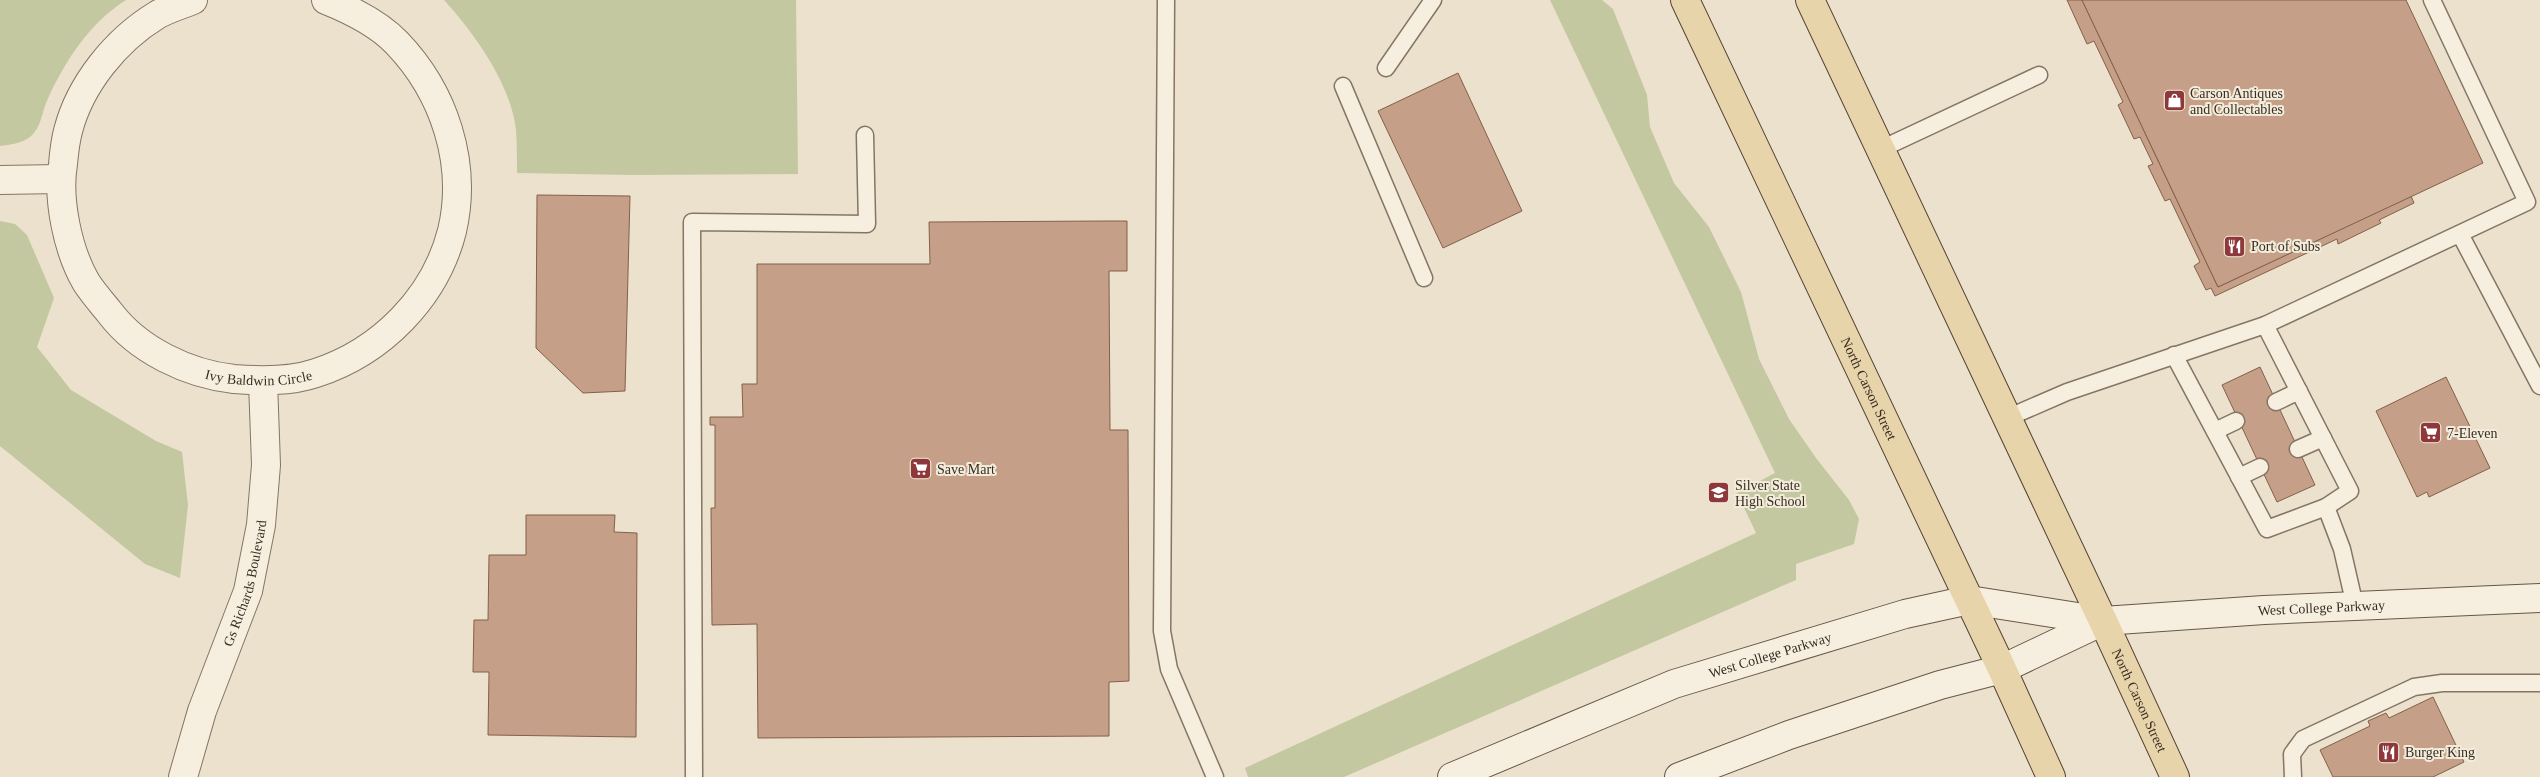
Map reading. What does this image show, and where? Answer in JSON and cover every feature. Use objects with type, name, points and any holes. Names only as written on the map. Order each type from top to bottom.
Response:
[{"type":"main road","name":"North Carson Street","points":[[1685,0],[2002,669],[2050,777]]},
{"type":"main road","name":"North Carson Street","points":[[1810,0],[2175,777]]},
{"type":"street","name":"Ivy Baldwin Circle","points":[[192,0],[158,14],[118,44],[88,84],[68,130],[60,179],[66,232],[86,281],[118,323],[160,356],[210,376],[263,382],[314,374],[362,354],[402,321],[418,300],[433,279],[452,231],[457,180],[449,128],[428,81],[395,41],[353,11],[326,0]]},
{"type":"street","points":[[0,180],[60,179]]},
{"type":"street","name":"Gs Richards Boulevard","points":[[183,777],[202,711],[248,591],[261,525],[266,465],[263,382]]},
{"type":"street","name":"West College Parkway","points":[[1452,777],[1674,684],[1905,614],[1969,600],[2103,621],[2355,606],[2540,598]]},
{"type":"street","name":"West College Parkway","points":[[1679,777],[1789,735],[1940,685],[2002,669],[2103,621]]},
{"type":"lane","points":[[1166,0],[1162,631],[1169,669],[1215,777]]},
{"type":"lane","points":[[1386,68],[1433,0]]},
{"type":"lane","points":[[2007,418],[2067,392],[2265,325],[2527,202],[2432,0]]},
{"type":"lane","points":[[1881,149],[2039,75]]},
{"type":"lane","points":[[1343,86],[1424,278]]},
{"type":"lane","points":[[694,777],[692,222],[867,224],[865,135]]},
{"type":"lane","points":[[2460,234],[2540,386]]},
{"type":"lane","points":[[2174,355],[2267,529],[2326,507],[2350,491],[2265,325]]},
{"type":"lane","points":[[2276,402],[2299,391]]},
{"type":"lane","points":[[2215,431],[2236,421]]},
{"type":"lane","points":[[2298,449],[2323,438]]},
{"type":"lane","points":[[2239,476],[2260,467]]},
{"type":"lane","points":[[2326,507],[2342,549],[2355,606]]},
{"type":"lane","points":[[2293,777],[2292,754],[2303,739],[2414,687],[2442,683],[2540,683]]},
{"type":"green space","points":[[0,0],[126,0],[100,20],[78,46],[60,74],[33,134],[20,142],[0,146]]},
{"type":"green space","points":[[444,0],[796,0],[798,174],[632,175],[517,173],[516,130],[507,95],[499,77],[479,44]]},
{"type":"green space","points":[[1550,0],[1602,0],[1613,9],[1647,95],[1650,127],[1674,183],[1709,227],[1741,292],[1759,359],[1789,419],[1816,458],[1849,500],[1859,519],[1854,544],[1796,564],[1796,580],[1344,777],[1248,777],[1245,768],[1756,533],[1737,493],[1775,473]]},
{"type":"green space","points":[[0,221],[15,224],[27,235],[54,298],[37,347],[71,390],[156,441],[182,452],[188,505],[180,578],[145,564],[0,446]]},
{"type":"building","points":[[2067,0],[2082,0],[2218,287],[2411,196],[2414,203],[2379,220],[2381,223],[2338,244],[2337,239],[2215,296],[2211,288],[2206,290],[2194,266],[2200,262],[2170,199],[2165,201],[2148,166],[2153,164],[2140,137],[2134,139],[2118,105],[2123,102],[2094,41],[2087,44]]},
{"type":"building","points":[[2082,0],[2406,0],[2483,163],[2218,287]]},
{"type":"building","points":[[1458,73],[1522,211],[1443,248],[1378,111]]},
{"type":"building","points":[[537,195],[630,196],[625,391],[583,393],[536,348]]},
{"type":"building","name":"Save Mart","points":[[1127,221],[1127,271],[1109,271],[1110,430],[1128,430],[1129,681],[1109,682],[1109,736],[758,738],[757,624],[712,625],[711,508],[715,508],[715,425],[710,425],[710,417],[743,417],[742,384],[757,384],[757,264],[930,264],[929,222]]},
{"type":"building","points":[[2260,367],[2315,485],[2277,502],[2222,385]]},
{"type":"building","points":[[2446,377],[2490,468],[2429,497],[2427,492],[2417,497],[2376,411]]},
{"type":"building","points":[[526,515],[615,515],[614,532],[637,533],[636,737],[488,735],[489,672],[473,672],[474,620],[488,620],[489,555],[526,555]]},
{"type":"building","points":[[2433,697],[2464,762],[2433,777],[2333,777],[2320,750],[2370,726],[2368,721],[2386,713],[2389,718]]},
{"type":"place","name":"Carson Antiques and Collectables","points":[[2174,101]]},
{"type":"place","name":"Port of Subs","points":[[2235,246]]},
{"type":"place","name":"7-Eleven","points":[[2431,433]]},
{"type":"place","name":"Save Mart","points":[[921,469]]},
{"type":"place","name":"Silver State High School","points":[[1719,493]]},
{"type":"place","name":"Burger King","points":[[2389,752]]}]
